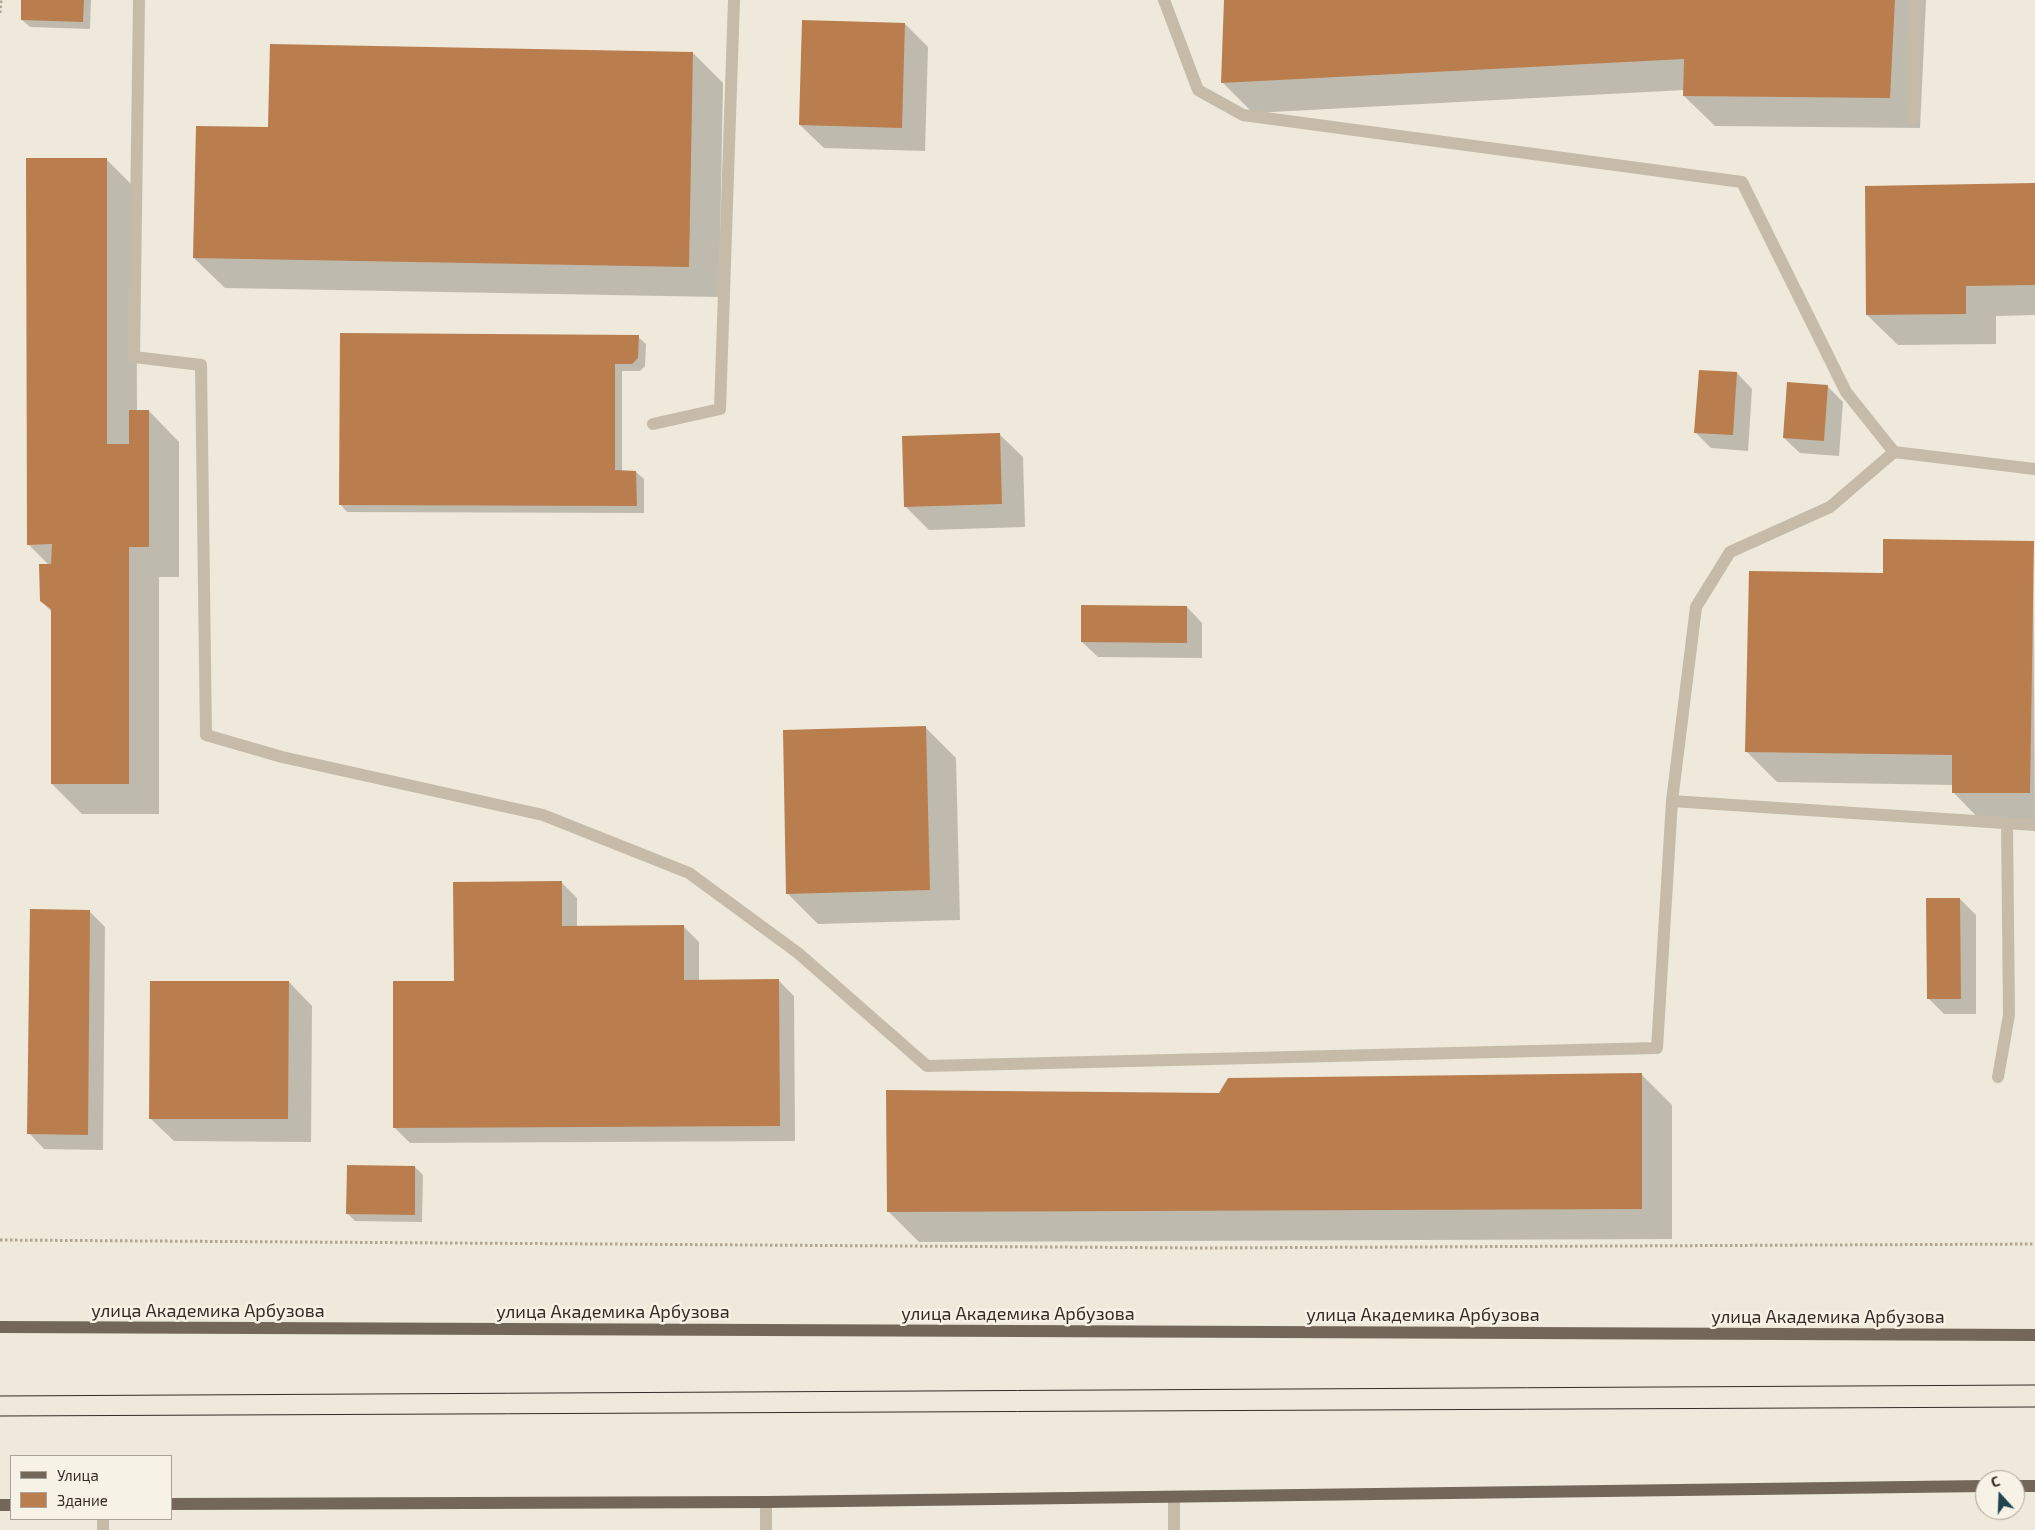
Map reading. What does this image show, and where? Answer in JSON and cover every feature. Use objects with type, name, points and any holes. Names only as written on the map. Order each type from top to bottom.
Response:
[{"type":"main road","name":"улица Академика Арбузова","points":[[0,1327],[2035,1335]]},
{"type":"main road","points":[[172,1504],[766,1502],[1174,1498],[1975,1486]]},
{"type":"street","points":[[139,0],[134,357],[201,365],[206,735],[282,757],[543,815],[690,873],[798,953],[927,1066],[1657,1048],[1672,801],[1696,607],[1730,552],[1830,507],[1894,452]]},
{"type":"street","points":[[653,424],[720,408],[734,0]]},
{"type":"street","points":[[1164,0],[1198,90],[1243,115],[1742,182],[1846,392],[1894,452],[2035,469]]},
{"type":"street","points":[[1913,118],[1916,0]]},
{"type":"street","points":[[1672,801],[2035,825]]},
{"type":"street","points":[[1998,1077],[2009,1015],[2007,823]]},
{"type":"street","points":[[1174,1498],[1174,1530]]},
{"type":"street","points":[[766,1502],[766,1530]]},
{"type":"path","points":[[0,13],[1,0]]},
{"type":"path","points":[[0,1240],[1190,1248],[2035,1244]]},
{"type":"building","points":[[21,0],[84,0],[83,22],[21,20]]},
{"type":"building","points":[[1224,0],[1895,0],[1890,98],[1683,96],[1684,59],[1221,83]]},
{"type":"building","points":[[802,20],[905,23],[902,128],[799,125]]},
{"type":"building","points":[[270,44],[693,52],[689,267],[193,258],[196,126],[268,127]]},
{"type":"building","points":[[26,158],[107,158],[107,444],[129,444],[129,410],[149,410],[149,547],[129,547],[129,784],[51,784],[51,609],[40,601],[39,564],[51,564],[52,544],[27,545]]},
{"type":"building","points":[[2035,183],[2035,285],[1966,286],[1966,314],[1866,315],[1865,186]]},
{"type":"building","points":[[340,333],[639,335],[638,358],[632,364],[615,364],[615,470],[636,471],[637,506],[339,505]]},
{"type":"building","points":[[1699,370],[1737,372],[1733,435],[1694,433]]},
{"type":"building","points":[[1787,382],[1828,385],[1824,441],[1783,438]]},
{"type":"building","points":[[1000,433],[1002,504],[904,507],[902,436]]},
{"type":"building","points":[[1883,539],[2034,541],[2030,793],[1952,793],[1952,755],[1745,752],[1749,571],[1883,573]]},
{"type":"building","points":[[1081,605],[1187,606],[1187,643],[1081,642]]},
{"type":"building","points":[[926,726],[930,890],[786,894],[783,730]]},
{"type":"building","points":[[562,881],[562,926],[684,925],[684,980],[779,979],[780,1126],[393,1128],[393,981],[454,981],[453,882]]},
{"type":"building","points":[[1926,898],[1960,898],[1961,999],[1927,999]]},
{"type":"building","points":[[30,909],[90,910],[88,1135],[27,1134]]},
{"type":"building","points":[[150,981],[289,981],[288,1119],[149,1119]]},
{"type":"building","points":[[1642,1073],[1642,1209],[887,1212],[886,1090],[1219,1093],[1228,1078]]},
{"type":"building","points":[[347,1165],[415,1166],[415,1215],[346,1214]]},
{"type":"tram line","points":[[0,1396],[2035,1385]]},
{"type":"tram line","points":[[0,1416],[2035,1407]]}]
